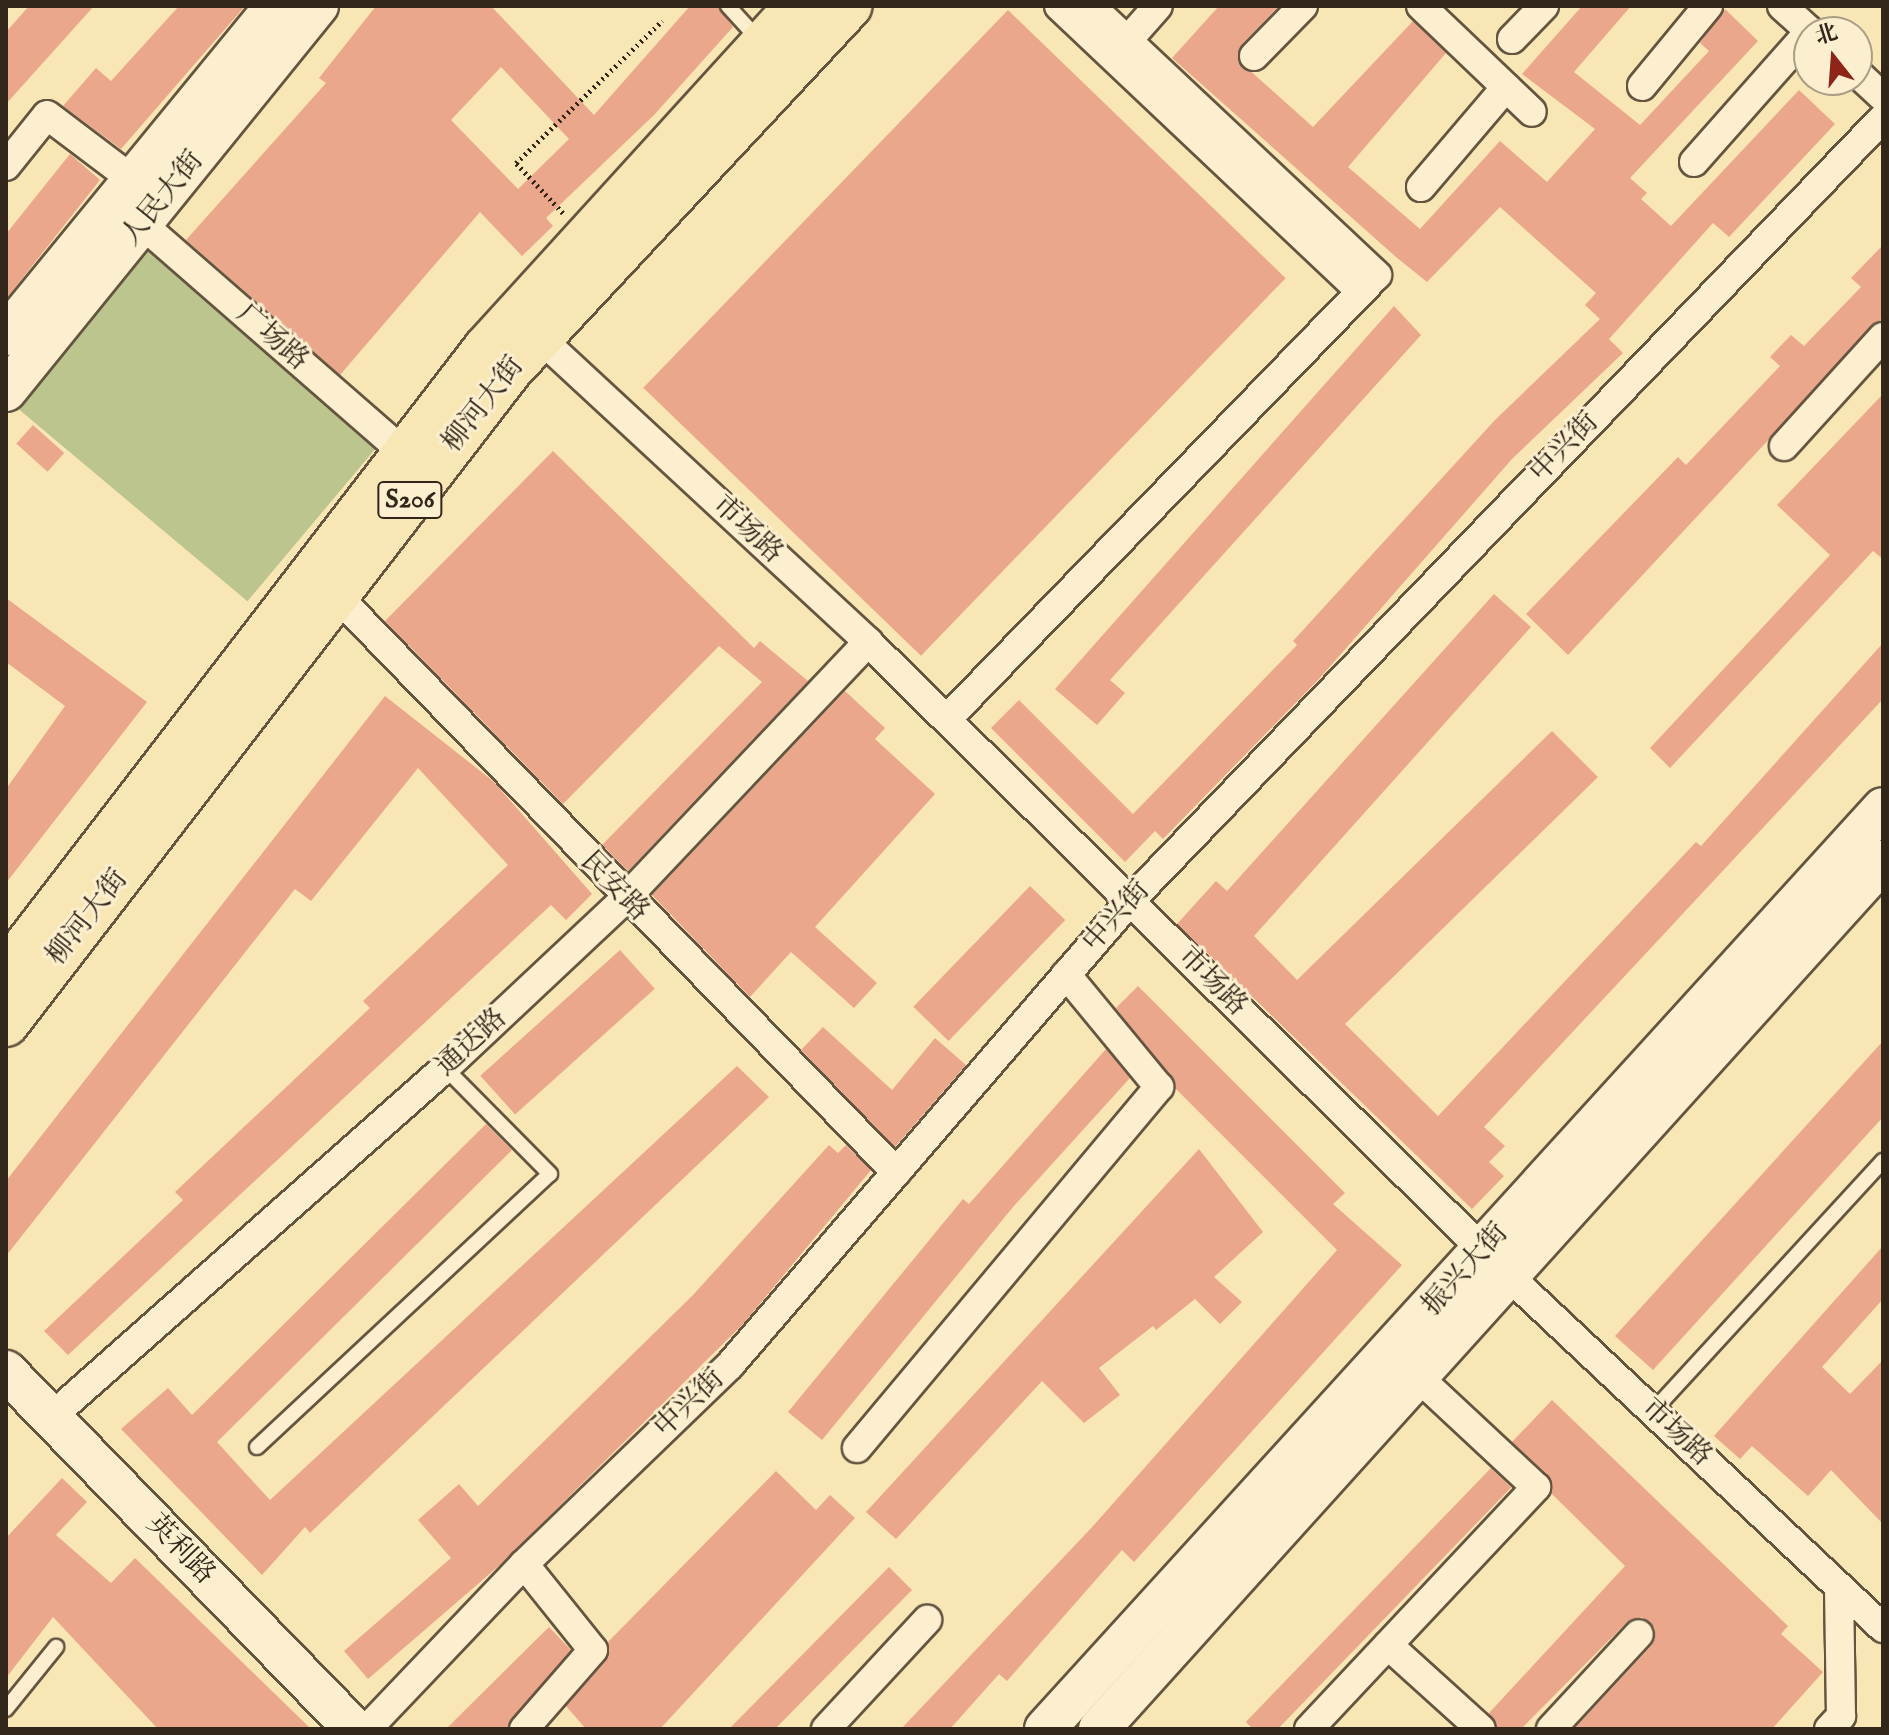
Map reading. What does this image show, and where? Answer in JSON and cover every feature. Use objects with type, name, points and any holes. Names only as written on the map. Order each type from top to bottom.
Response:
[{"type":"main road","name":"柳河大街","points":[[6,972],[402,451],[584,233],[797,6]]},
{"type":"main road","name":"柳河大街","points":[[6,1024],[539,337],[850,6]]},
{"type":"street","name":"人民大街","points":[[6,391],[145,202],[275,6]]},
{"type":"street","name":"人民大街","points":[[6,335],[145,202],[318,6]]},
{"type":"street","points":[[1059,6],[1368,283]]},
{"type":"street","points":[[1091,6],[1368,283]]},
{"type":"street","points":[[1128,40],[1158,6]]},
{"type":"street","points":[[1254,56],[1303,6]]},
{"type":"street","points":[[1421,6],[1532,112]]},
{"type":"street","points":[[1512,39],[1544,6]]},
{"type":"street","points":[[1642,86],[1708,6]]},
{"type":"street","points":[[1694,162],[1793,50]]},
{"type":"street","points":[[1421,187],[1506,87]]},
{"type":"street","name":"广场路","points":[[6,166],[47,115],[145,202],[402,451]]},
{"type":"street","name":"中兴街","points":[[367,1729],[524,1564],[730,1365],[1130,901],[1883,118]]},
{"type":"street","points":[[947,719],[1368,283]]},
{"type":"street","name":"市场路","points":[[539,337],[868,642],[1496,1263],[1883,1628]]},
{"type":"street","points":[[1784,446],[1883,337]]},
{"type":"street","name":"民安路","points":[[337,596],[625,899],[896,1172]]},
{"type":"street","name":"通达路","points":[[50,1418],[445,1068],[625,899],[868,642]]},
{"type":"street","name":"振兴大街","points":[[1113,1724],[1418,1377],[1496,1263],[1883,808]]},
{"type":"street","name":"振兴大街","points":[[1045,1729],[1883,861]]},
{"type":"street","points":[[857,1448],[1159,1087],[1066,974]]},
{"type":"street","name":"英利路","points":[[6,1371],[354,1729]]},
{"type":"street","points":[[1309,1729],[1536,1487],[1418,1377]]},
{"type":"street","points":[[524,1564],[593,1650],[524,1729]]},
{"type":"street","points":[[1829,1729],[1841,1716],[1839,1587]]},
{"type":"street","points":[[826,1729],[927,1620]]},
{"type":"street","points":[[1551,1729],[1639,1634]]},
{"type":"street","points":[[1388,1645],[1481,1729]]},
{"type":"lane","points":[[728,6],[762,43]]},
{"type":"lane","points":[[257,1447],[550,1174],[445,1068]]},
{"type":"lane","points":[[1653,1411],[1883,1161]]},
{"type":"lane","points":[[6,1709],[56,1647]]},
{"type":"path","points":[[584,233],[516,163],[662,21]]},
{"type":"green space","points":[[147,248],[380,443],[247,601],[15,406]]},
{"type":"building","points":[[29,6],[94,6],[6,104],[6,32]]},
{"type":"building","points":[[179,6],[245,6],[121,149],[63,106],[96,68],[111,81]]},
{"type":"building","points":[[376,6],[491,6],[594,115],[690,6],[718,6],[733,27],[654,115],[546,218],[553,226],[522,256],[480,212],[340,375],[186,240],[326,83],[319,78]],"holes":[[[501,67],[569,139],[518,189],[451,120]]]},
{"type":"building","points":[[1219,6],[1279,6],[1242,44],[1238,60],[1313,127],[1413,21],[1446,53],[1348,167],[1420,229],[1500,141],[1547,182],[1595,129],[1522,74],[1582,6],[1631,6],[1574,72],[1640,125],[1709,51],[1700,43],[1725,9],[1758,41],[1630,178],[1647,193],[1641,199],[1671,226],[1793,96],[1805,96],[1835,124],[1729,237],[1713,223],[1609,339],[1623,353],[1512,459],[1319,679],[1163,839],[1155,831],[1125,862],[991,728],[1019,700],[1133,814],[1297,645],[1293,641],[1495,420],[1600,319],[1585,305],[1596,293],[1500,207],[1427,282],[1172,58]]},
{"type":"building","points":[[1008,10],[1286,278],[921,656],[643,388]]},
{"type":"building","points":[[70,154],[100,180],[6,299],[6,234]]},
{"type":"building","points":[[1883,245],[1883,317],[1568,655],[1526,614],[1678,457],[1686,465],[1780,366],[1770,357],[1791,335],[1804,346],[1861,287],[1851,278]]},
{"type":"building","points":[[1394,306],[1421,335],[1110,680],[1125,693],[1097,725],[1055,689]]},
{"type":"building","points":[[1883,394],[1883,559],[1873,551],[1670,768],[1650,748],[1830,555],[1777,505]]},
{"type":"building","points":[[33,425],[64,453],[47,472],[16,444]]},
{"type":"building","points":[[553,451],[754,648],[760,641],[808,681],[628,871],[602,845],[762,682],[719,646],[563,804],[385,621]]},
{"type":"building","points":[[1494,594],[1531,627],[1254,936],[1297,980],[1552,731],[1598,777],[1345,1024],[1438,1116],[1696,842],[1701,846],[1883,643],[1883,699],[1484,1127],[1505,1146],[1489,1162],[1504,1176],[1472,1209],[1177,924],[1216,881],[1227,891]]},
{"type":"building","points":[[6,598],[147,702],[6,883],[6,789],[65,706],[6,662]]},
{"type":"building","points":[[845,691],[885,728],[875,739],[935,794],[815,927],[877,983],[854,1008],[791,952],[750,997],[652,895]]},
{"type":"building","points":[[385,696],[493,781],[592,894],[566,920],[551,905],[68,1355],[44,1331],[183,1200],[175,1192],[370,1008],[363,1001],[508,865],[418,768],[311,901],[295,889],[6,1256],[6,1181]]},
{"type":"building","points":[[1030,886],[1065,920],[949,1041],[913,1007]]},
{"type":"building","points":[[620,950],[655,989],[515,1114],[480,1076]]},
{"type":"building","points":[[1138,986],[1345,1193],[1333,1204],[1402,1265],[1134,1562],[1122,1550],[1007,1681],[999,1674],[950,1729],[901,1729],[1094,1525],[1337,1250],[1176,1089],[1116,1008]]},
{"type":"building","points":[[823,1027],[892,1090],[935,1038],[966,1065],[895,1147],[801,1050]]},
{"type":"building","points":[[1883,1041],[1883,1117],[1653,1370],[1615,1336]]},
{"type":"building","points":[[1106,1049],[1130,1078],[1013,1207],[822,1440],[788,1412],[963,1199],[969,1204]]},
{"type":"building","points":[[737,1066],[769,1097],[310,1533],[305,1527],[262,1575],[121,1429],[168,1388],[192,1415],[486,1124],[512,1150],[217,1442],[270,1500]]},
{"type":"building","points":[[829,1145],[838,1153],[846,1145],[871,1170],[743,1324],[501,1564],[368,1679],[344,1651],[451,1558],[418,1520],[459,1484],[478,1506],[693,1295]]},
{"type":"building","points":[[1199,1149],[1263,1232],[1214,1277],[1242,1302],[1220,1324],[1195,1299],[1156,1330],[1153,1326],[1099,1368],[1120,1395],[1084,1423],[1042,1381],[896,1539],[866,1512]]},
{"type":"building","points":[[1883,1246],[1883,1299],[1822,1367],[1850,1394],[1883,1360],[1883,1524],[1831,1470],[1808,1496],[1752,1446],[1740,1459],[1714,1436]]},
{"type":"building","points":[[1552,1400],[1788,1626],[1781,1634],[1823,1672],[1772,1729],[1574,1729],[1652,1645],[1655,1628],[1642,1617],[1627,1622],[1521,1729],[1498,1729],[1489,1713],[1625,1566],[1551,1493],[1548,1475],[1512,1442]]},
{"type":"building","points":[[1491,1468],[1511,1487],[1278,1729],[1253,1729],[1246,1722]]},
{"type":"building","points":[[776,1471],[816,1510],[830,1495],[855,1518],[660,1729],[586,1729],[566,1706],[606,1661],[608,1642]]},
{"type":"building","points":[[62,1478],[87,1502],[56,1535],[111,1583],[135,1558],[311,1729],[158,1729],[53,1617],[6,1678],[6,1538]]},
{"type":"building","points":[[889,1567],[912,1590],[775,1729],[729,1729]]},
{"type":"building","points":[[549,1627],[571,1650],[507,1729],[446,1729]]}]
